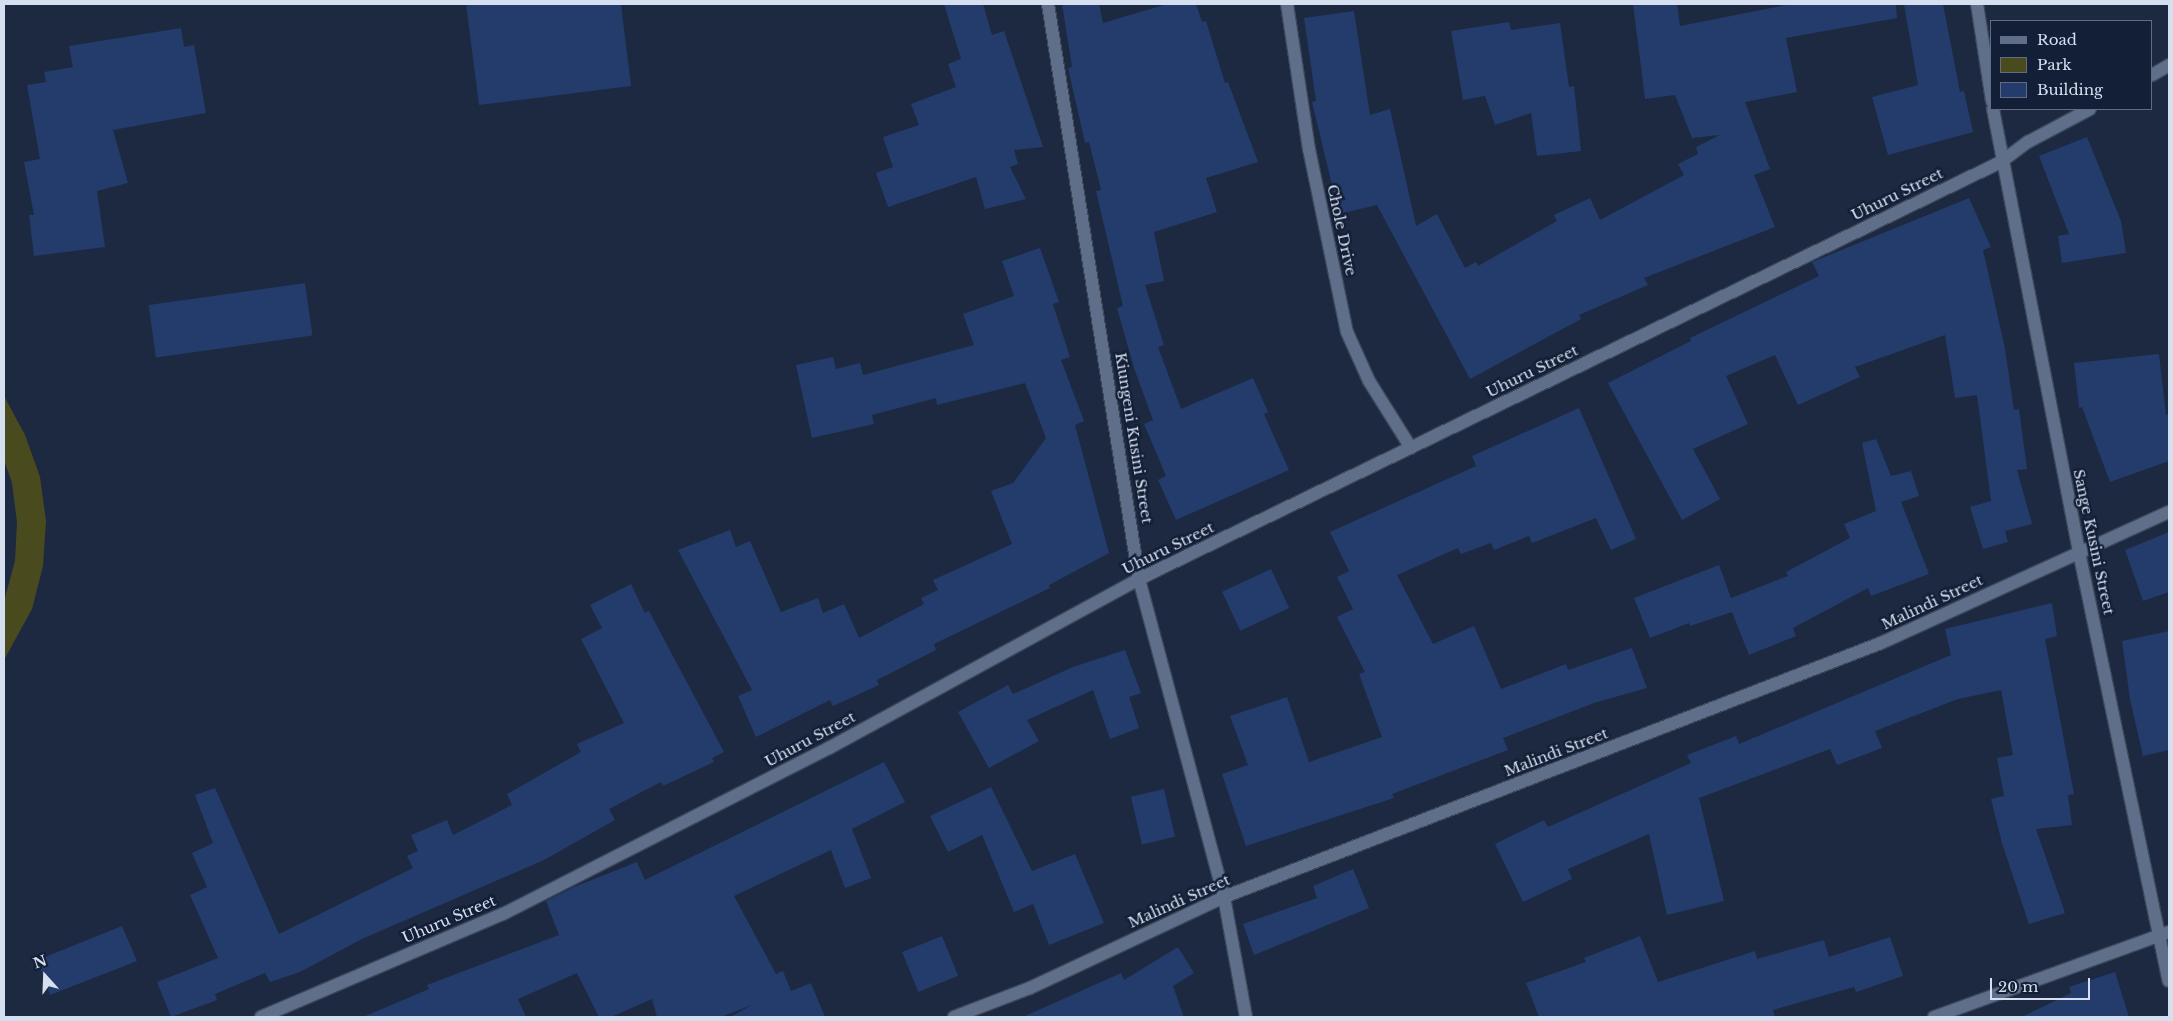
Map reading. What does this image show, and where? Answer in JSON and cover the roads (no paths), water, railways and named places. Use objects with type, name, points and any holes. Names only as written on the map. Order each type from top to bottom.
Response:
[{"type":"street","name":"Kiungeni Kusini Street","points":[[1048,4],[1139,579],[1224,897],[1246,1017]]},
{"type":"street","name":"Chole Drive","points":[[1287,4],[1309,149],[1347,332],[1369,381],[1411,448]]},
{"type":"street","points":[[1977,4],[1990,88]]},
{"type":"street","points":[[2153,74],[2169,66]]},
{"type":"street","name":"Sange Kusini Street","points":[[1993,110],[2001,162],[2079,552],[2164,934],[2169,981]]},
{"type":"street","name":"Uhuru Street","points":[[261,1017],[504,914],[829,748],[1139,579],[2001,162],[2028,142],[2088,110]]},
{"type":"street","name":"Malindi Street","points":[[954,1017],[1030,988],[1224,897],[1881,643],[2169,512]]},
{"type":"street","points":[[1934,1017],[2164,934]]}]
